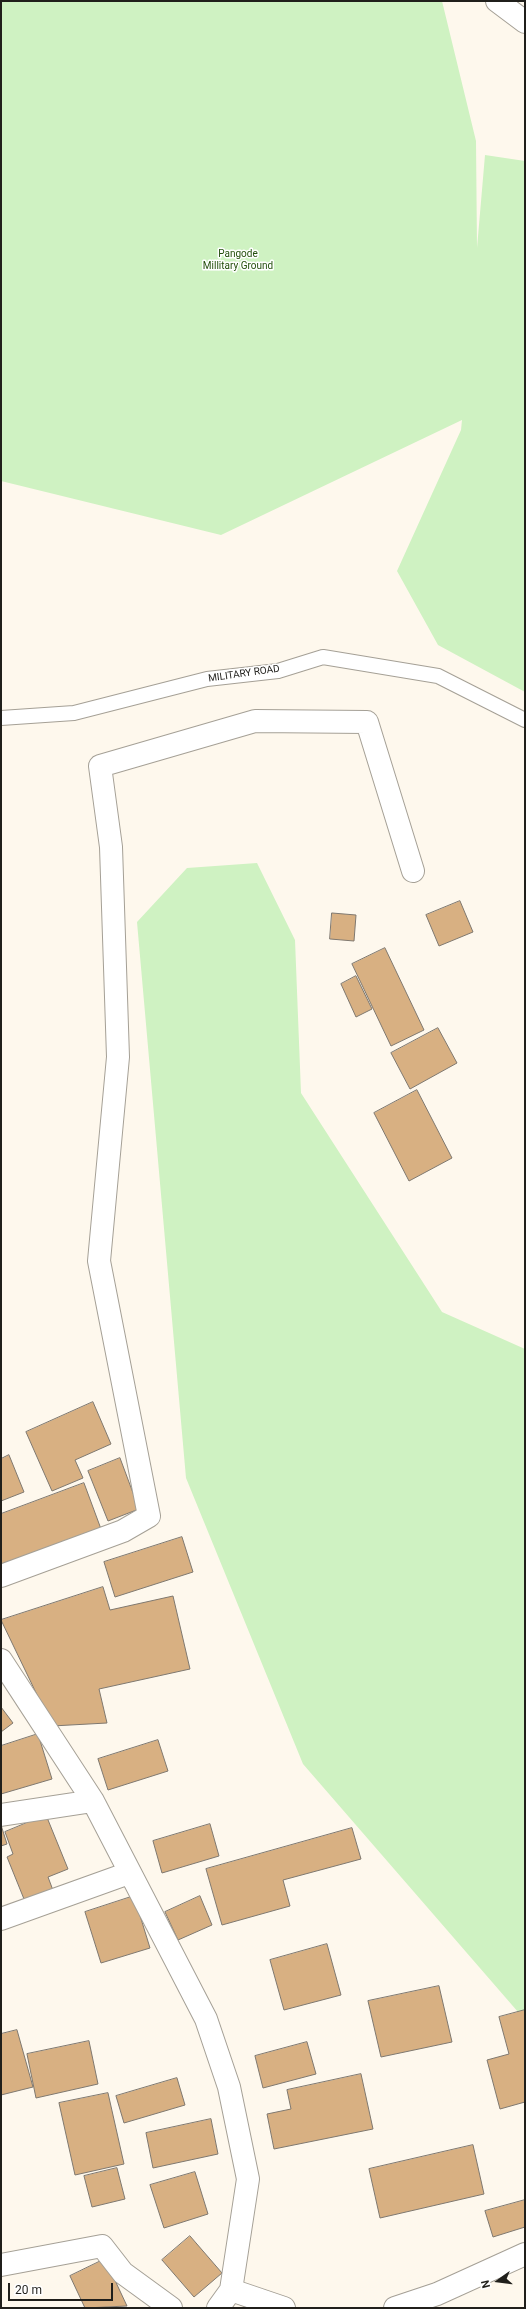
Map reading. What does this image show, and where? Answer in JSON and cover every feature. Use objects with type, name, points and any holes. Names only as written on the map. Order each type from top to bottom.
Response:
[{"type":"street","points":[[497,1],[525,22]]},
{"type":"street","points":[[1,1576],[123,1531],[149,1516],[99,1261],[118,1057],[111,847],[100,766],[255,721],[366,722],[413,871]]},
{"type":"street","points":[[1,1660],[93,1801],[206,2019],[229,2087],[248,2179],[231,2290],[218,2308]]},
{"type":"street","points":[[1,1815],[93,1801]]},
{"type":"street","points":[[1,1919],[129,1873]]},
{"type":"street","points":[[1,2265],[102,2246],[123,2273],[171,2308]]},
{"type":"street","points":[[395,2308],[437,2294],[525,2254]]},
{"type":"street","points":[[231,2290],[284,2308]]},
{"type":"lane","name":"MILITARY ROAD","points":[[1,718],[74,713],[207,679],[278,671],[323,657],[438,676],[525,720]]},
{"type":"green space","name":"Pangode Millitary Ground","points":[[1,1],[442,1],[476,141],[477,248],[485,155],[525,161],[525,692],[438,645],[397,571],[461,430],[462,420],[221,535],[1,481]]},
{"type":"green space","points":[[257,863],[295,940],[301,1093],[442,1312],[525,1349],[525,2020],[303,1764],[186,1478],[137,922],[187,868]]},
{"type":"building","points":[[460,901],[473,932],[439,946],[426,915]]},
{"type":"building","points":[[332,913],[356,915],[354,941],[330,939]]},
{"type":"building","points":[[385,948],[424,1030],[391,1046],[352,964]]},
{"type":"building","points":[[356,976],[372,1009],[356,1017],[341,984]]},
{"type":"building","points":[[438,1028],[457,1063],[410,1089],[391,1053]]},
{"type":"building","points":[[417,1090],[452,1158],[409,1181],[374,1113]]},
{"type":"building","points":[[93,1402],[111,1444],[75,1460],[83,1478],[52,1491],[26,1432]]},
{"type":"building","points":[[9,1455],[24,1492],[1,1501],[1,1459]]},
{"type":"building","points":[[120,1458],[139,1509],[108,1521],[88,1471]]},
{"type":"building","points":[[84,1483],[101,1529],[1,1566],[1,1514]]},
{"type":"building","points":[[182,1537],[193,1572],[115,1597],[104,1562]]},
{"type":"building","points":[[103,1587],[110,1610],[173,1596],[190,1669],[99,1689],[107,1723],[52,1726],[1,1620]]},
{"type":"building","points":[[1,1707],[13,1723],[1,1732]]},
{"type":"building","points":[[38,1734],[52,1779],[1,1794],[1,1746]]},
{"type":"building","points":[[158,1740],[168,1771],[108,1790],[98,1759]]},
{"type":"building","points":[[46,1815],[68,1869],[48,1877],[54,1893],[26,1904],[7,1857],[13,1854],[5,1832]]},
{"type":"building","points":[[210,1824],[219,1856],[162,1873],[153,1841]]},
{"type":"building","points":[[1,1825],[7,1844],[1,1846]]},
{"type":"building","points":[[352,1828],[361,1859],[283,1880],[290,1906],[222,1925],[206,1869]]},
{"type":"building","points":[[134,1896],[150,1948],[101,1963],[85,1912]]},
{"type":"building","points":[[200,1896],[212,1925],[178,1940],[165,1912]]},
{"type":"building","points":[[327,1944],[341,1995],[284,2010],[270,1960]]},
{"type":"building","points":[[439,1986],[452,2042],[381,2057],[368,2001]]},
{"type":"building","points":[[525,2010],[525,2102],[500,2109],[487,2060],[509,2054],[499,2017]]},
{"type":"building","points":[[17,2030],[33,2087],[1,2095],[1,2034]]},
{"type":"building","points":[[89,2041],[98,2084],[36,2098],[27,2054]]},
{"type":"building","points":[[307,2042],[316,2074],[263,2088],[255,2056]]},
{"type":"building","points":[[361,2074],[373,2129],[274,2149],[267,2114],[291,2109],[287,2090]]},
{"type":"building","points":[[177,2078],[185,2105],[124,2123],[116,2096]]},
{"type":"building","points":[[108,2093],[124,2164],[75,2175],[59,2103]]},
{"type":"building","points":[[211,2119],[218,2154],[153,2168],[146,2133]]},
{"type":"building","points":[[473,2145],[484,2194],[380,2218],[369,2169]]},
{"type":"building","points":[[117,2168],[125,2199],[92,2207],[84,2176]]},
{"type":"building","points":[[195,2172],[208,2214],[164,2228],[150,2185]]},
{"type":"building","points":[[525,2200],[525,2227],[493,2237],[485,2211]]},
{"type":"building","points":[[190,2236],[222,2273],[194,2297],[162,2260]]},
{"type":"building","points":[[105,2259],[127,2306],[85,2308],[70,2276]]}]
